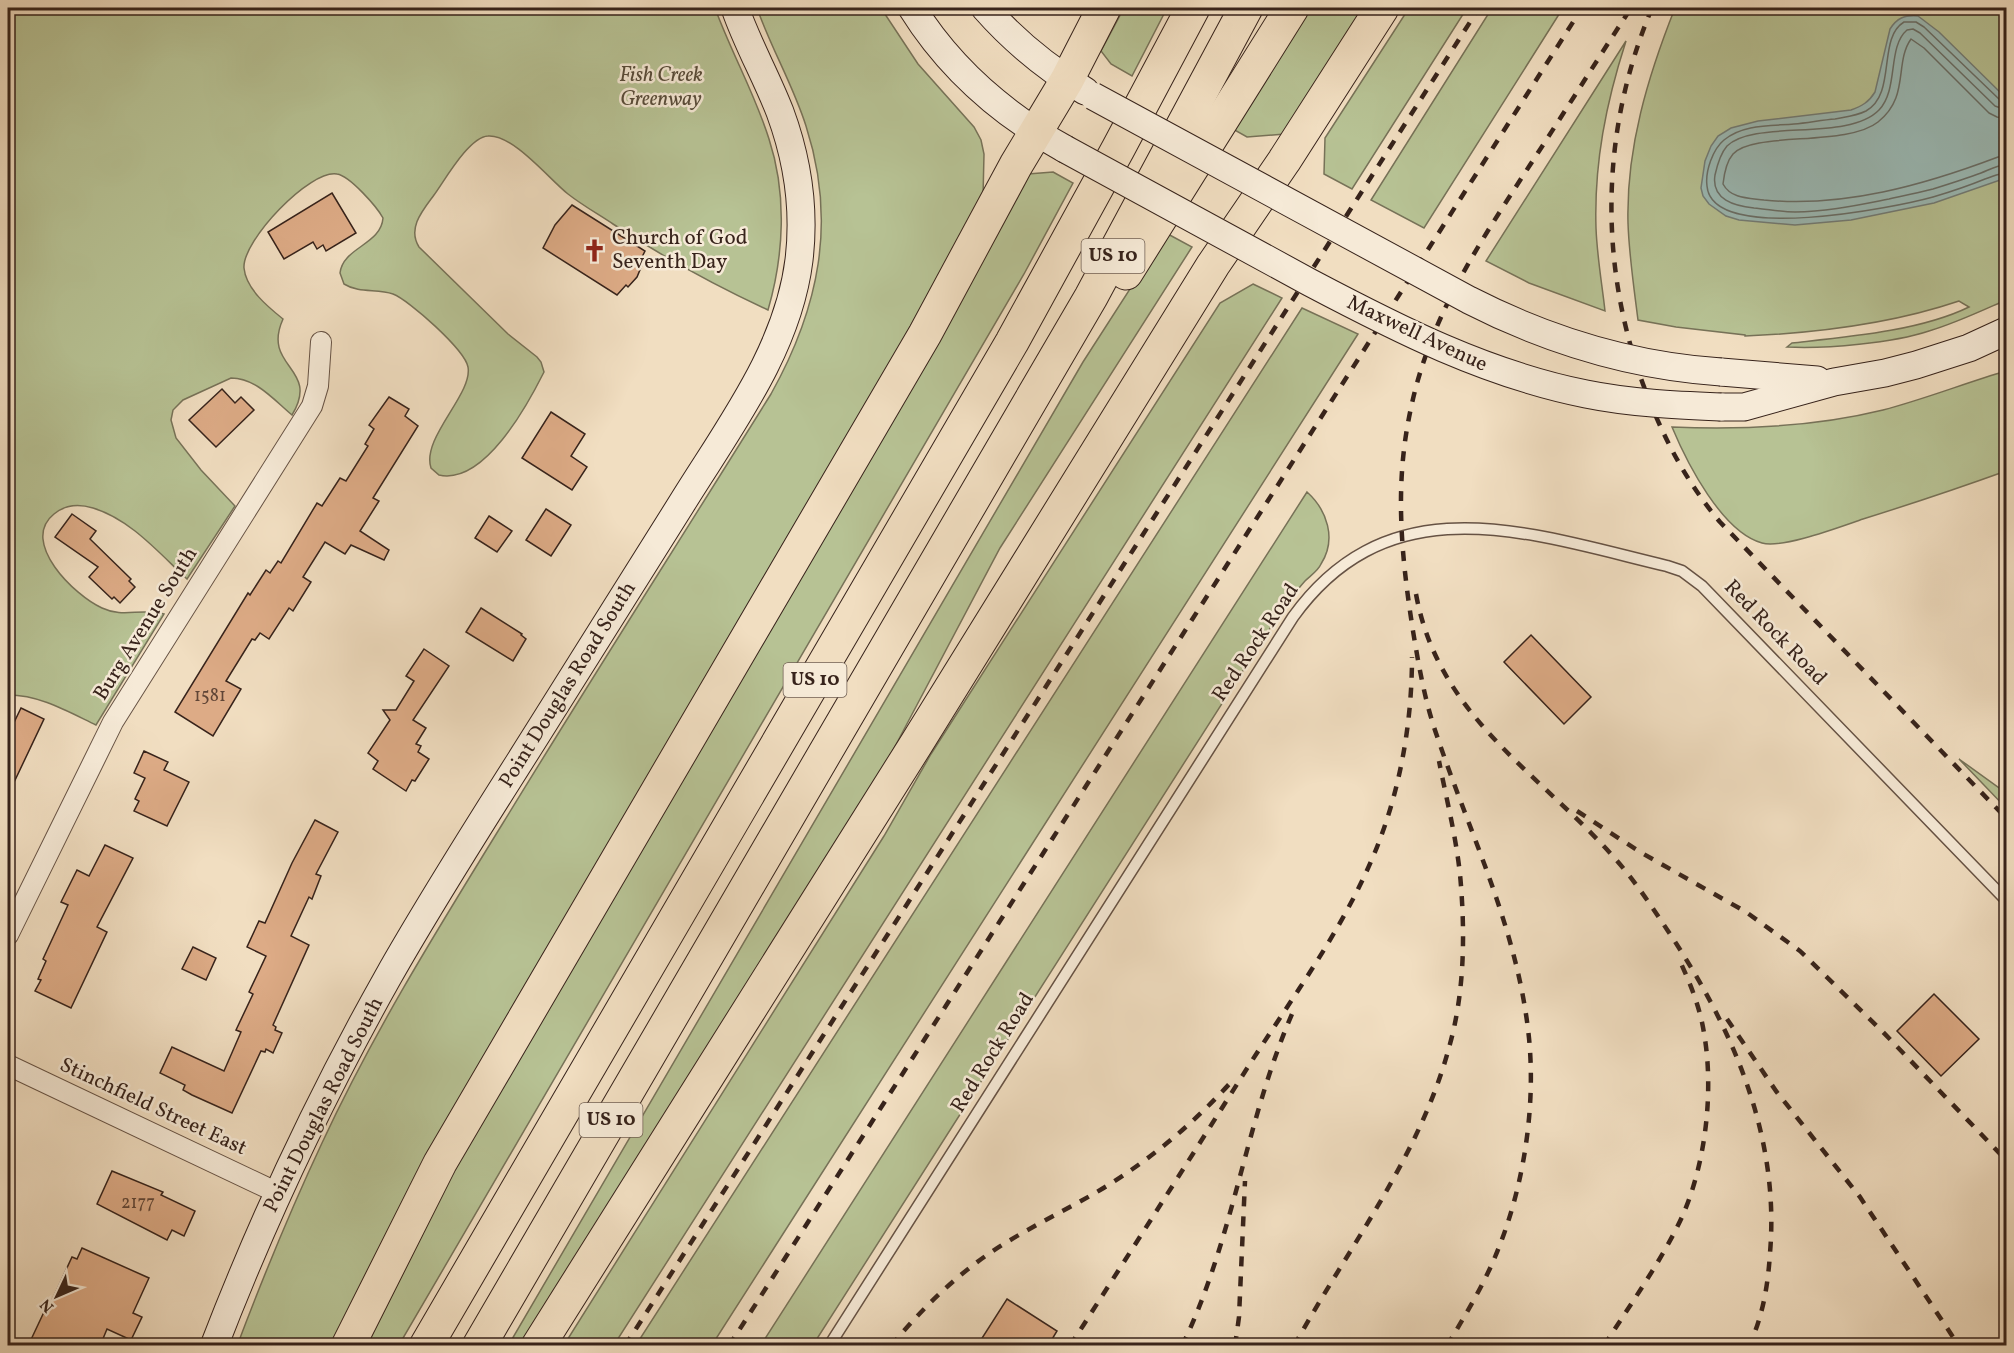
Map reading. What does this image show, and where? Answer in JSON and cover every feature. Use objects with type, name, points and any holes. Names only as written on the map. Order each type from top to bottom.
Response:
[{"type":"highway","points":[[348,1346],[440,1163],[915,352],[1016,165],[1036,132],[1080,88],[1104,8]]},
{"type":"highway","name":"US 10","points":[[426,1346],[1006,352],[1119,149],[1193,8]]},
{"type":"highway","name":"US 10","points":[[479,1346],[981,489],[1091,297],[1246,8]]},
{"type":"highway","points":[[981,489],[1139,252],[1292,8]]},
{"type":"highway","points":[[538,1346],[1230,239],[1287,157],[1382,8]]},
{"type":"main road","name":"Point Douglas Road South","points":[[214,1346],[240,1278],[278,1193],[339,1069],[389,976],[710,458],[762,372],[778,340],[789,306],[799,259],[801,219],[797,175],[779,110],[735,8]]},
{"type":"main road","name":"Maxwell Avenue","points":[[912,8],[959,69],[996,104],[1036,132],[1230,239],[1414,336],[1489,368],[1587,395],[1641,403],[1744,407],[1833,382],[1916,365],[1969,348],[2007,331]]},
{"type":"main road","name":"Maxwell Avenue","points":[[985,8],[1014,39],[1080,88],[1477,304],[1530,329],[1565,342],[1628,360],[1663,366],[1833,382]]},
{"type":"street","name":"Burg Avenue South","points":[[8,934],[113,722],[312,406],[318,386],[321,342]]},
{"type":"street","name":"Stinchfield Street East","points":[[8,1065],[278,1193]]},
{"type":"lane","name":"Red Rock Road","points":[[829,1346],[1293,617],[1336,570],[1354,556],[1384,542],[1406,535],[1437,530],[1465,528],[1505,530],[1667,566],[1688,575],[1702,586],[2007,900]]},
{"type":"green space","name":"Fish Creek Greenway","points":[[8,8],[715,8],[763,122],[779,181],[780,246],[768,310],[689,270],[590,209],[568,194],[508,142],[498,137],[481,138],[465,151],[421,213],[416,226],[416,240],[419,247],[508,334],[537,357],[544,372],[515,422],[488,456],[472,468],[456,475],[439,475],[431,468],[430,456],[433,443],[463,390],[468,367],[465,359],[423,315],[401,298],[387,292],[356,289],[344,284],[340,273],[343,264],[354,251],[376,234],[383,218],[349,180],[337,174],[325,175],[295,194],[265,225],[246,256],[244,268],[253,290],[283,319],[278,335],[279,348],[300,387],[299,399],[292,415],[257,386],[231,378],[183,400],[173,410],[171,420],[176,438],[201,470],[235,506],[187,579],[132,528],[107,513],[78,506],[63,508],[54,514],[45,526],[43,539],[47,553],[55,567],[78,592],[91,602],[110,611],[164,614],[96,725],[42,701],[8,695]]},
{"type":"green space","points":[[757,8],[881,8],[918,64],[974,127],[981,140],[984,154],[983,197],[340,1345],[237,1346],[311,1168],[342,1101],[385,1020],[431,940],[536,769],[771,394],[788,362],[801,329],[818,264],[821,230],[820,196],[806,126]]},
{"type":"green space","points":[[1124,8],[1167,8],[1132,76],[1111,64],[1101,51]]},
{"type":"green space","points":[[1304,8],[1365,8],[1285,134],[1247,137],[1231,128]]},
{"type":"green space","points":[[1409,8],[1467,8],[1352,189],[1324,174],[1325,138]]},
{"type":"green space","points":[[1492,8],[1563,8],[1424,228],[1371,200]]},
{"type":"green space","points":[[1675,8],[2006,8],[2006,300],[1968,317],[1914,335],[1879,342],[1821,347],[1787,347],[1792,343],[1906,327],[1928,322],[1969,307],[1959,301],[1907,316],[1854,326],[1745,336],[1638,320],[1628,223],[1631,167],[1648,86]]},
{"type":"green space","points":[[1626,41],[1607,110],[1597,180],[1598,259],[1605,311],[1529,283],[1486,261]]},
{"type":"green space","points":[[1053,172],[1073,183],[1024,274],[399,1345],[360,1346],[407,1249],[1028,174]]},
{"type":"green space","points":[[1166,233],[1192,247],[1000,548],[891,754],[528,1345],[508,1346],[1083,362]]},
{"type":"green space","points":[[1253,284],[1282,298],[614,1345],[564,1345],[884,836],[931,754],[1220,303]]},
{"type":"green space","points":[[1302,308],[1358,334],[712,1345],[636,1345]]},
{"type":"green space","points":[[2006,371],[2006,471],[1827,531],[1783,543],[1762,543],[1747,536],[1733,525],[1720,511],[1697,477],[1672,427],[1778,426],[1857,416],[1899,406]]},
{"type":"green space","points":[[1307,492],[1320,507],[1328,525],[1328,545],[1320,567],[1281,611],[813,1345],[761,1345]]},
{"type":"green space","points":[[1959,759],[2006,793],[2006,808]]},
{"type":"water","points":[[1918,16],[1939,32],[2006,98],[2006,178],[1934,203],[1851,220],[1795,225],[1739,220],[1726,216],[1709,204],[1701,188],[1705,161],[1718,136],[1731,128],[1758,121],[1851,110],[1862,105],[1875,92],[1890,29],[1901,18]]},
{"type":"building","points":[[332,193],[356,233],[326,251],[323,245],[317,249],[313,242],[284,259],[268,232]]},
{"type":"building","name":"Church of God Seventh Day","points":[[572,205],[645,251],[639,263],[642,265],[637,277],[617,295],[543,248],[555,225]]},
{"type":"building","points":[[222,389],[235,403],[241,397],[254,410],[216,447],[189,420]]},
{"type":"building","points":[[389,397],[409,409],[405,416],[418,426],[373,498],[379,501],[360,531],[389,550],[384,560],[351,545],[345,554],[325,542],[303,577],[311,582],[293,611],[289,608],[269,639],[260,633],[255,640],[252,639],[226,681],[241,689],[213,736],[175,712],[248,593],[250,595],[266,570],[270,573],[278,561],[281,563],[317,503],[322,506],[340,478],[346,481],[368,446],[365,444],[374,429],[369,425]]},
{"type":"building","points":[[551,412],[585,434],[571,456],[587,467],[572,490],[522,458]]},
{"type":"building","points":[[546,509],[571,525],[551,556],[526,540]]},
{"type":"building","points":[[72,514],[96,531],[90,539],[131,579],[129,581],[135,587],[120,603],[114,597],[112,599],[89,577],[98,567],[55,537]]},
{"type":"building","points":[[489,516],[512,531],[497,552],[475,538]]},
{"type":"building","points":[[481,608],[522,634],[526,639],[513,661],[466,632]]},
{"type":"building","points":[[1531,635],[1591,697],[1564,724],[1504,662]]},
{"type":"building","points":[[424,649],[449,666],[413,720],[426,728],[416,744],[421,746],[418,752],[429,759],[406,791],[373,769],[378,761],[368,753],[390,720],[383,710],[396,710],[414,681],[406,676]]},
{"type":"building","points":[[21,708],[44,719],[8,795],[8,735]]},
{"type":"building","points":[[144,751],[168,762],[164,770],[189,782],[167,826],[134,811],[139,801],[135,799],[145,778],[134,773]]},
{"type":"building","points":[[315,820],[338,832],[316,874],[321,876],[312,899],[309,897],[291,936],[309,945],[273,1025],[276,1027],[275,1030],[282,1033],[273,1053],[266,1049],[265,1052],[261,1051],[232,1113],[183,1090],[185,1085],[160,1073],[172,1047],[224,1071],[241,1032],[236,1030],[253,994],[249,992],[266,956],[247,947],[259,921],[265,923],[292,863]]},
{"type":"building","points":[[105,845],[133,858],[97,927],[107,932],[71,1008],[35,991],[41,980],[38,979],[46,961],[43,959],[68,905],[61,902],[77,870],[89,876]]},
{"type":"building","points":[[193,947],[216,958],[206,980],[182,969]]},
{"type":"building","points":[[1934,994],[1979,1039],[1941,1076],[1897,1031]]},
{"type":"building","points":[[112,1171],[163,1192],[161,1195],[195,1211],[184,1236],[172,1230],[167,1240],[97,1204]]},
{"type":"building","points":[[82,1248],[149,1278],[133,1313],[142,1317],[131,1340],[107,1329],[100,1346],[28,1346],[72,1257],[77,1259]]},
{"type":"building","points":[[1007,1299],[1057,1331],[1048,1346],[977,1346]]},
{"type":"railway","points":[[625,1346],[1479,8]]},
{"type":"railway","points":[[729,1346],[1582,8]]},
{"type":"railway","points":[[1447,1346],[1490,1269],[1505,1232],[1525,1150],[1529,1122],[1531,1065],[1523,998],[1515,959],[1492,884],[1437,736],[1423,684],[1409,605],[1403,553],[1401,501],[1404,449],[1416,386],[1440,319],[1455,288],[1490,227],[1631,8]]},
{"type":"railway","points":[[1652,8],[1635,55],[1622,102],[1615,151],[1612,199],[1613,248],[1619,297],[1630,345],[1653,409],[1687,476],[1720,522],[2006,818]]},
{"type":"railway","points":[[1416,594],[1428,636],[1445,674],[1467,707],[1493,738],[1582,824],[1627,872],[1691,968],[1731,1044],[1747,1084],[1759,1125],[1767,1166],[1771,1209],[1766,1289],[1758,1323],[1749,1346]]},
{"type":"railway","points":[[1070,1346],[1332,937],[1362,881],[1384,829],[1398,781],[1410,707],[1412,657]]},
{"type":"railway","points":[[1294,1346],[1402,1162],[1437,1085],[1455,1025],[1461,985],[1463,945],[1460,870],[1439,761]]},
{"type":"railway","points":[[1577,811],[1640,852],[1746,912],[1800,951],[1883,1032],[2006,1160]]},
{"type":"railway","points":[[1604,1346],[1674,1234],[1690,1196],[1702,1150],[1708,1102],[1707,1055],[1700,1014],[1679,959]]},
{"type":"railway","points":[[1182,1346],[1215,1262],[1265,1089],[1296,1005]]},
{"type":"railway","points":[[1727,1019],[1776,1091],[1860,1197],[1959,1346]]},
{"type":"railway","points":[[891,1346],[936,1297],[961,1275],[1017,1236],[1110,1184],[1143,1161],[1190,1124],[1232,1081]]},
{"type":"railway","points":[[1235,1346],[1239,1317],[1245,1181]]},
{"type":"place","name":"Church of God Seventh Day","points":[[594,250]]}]
